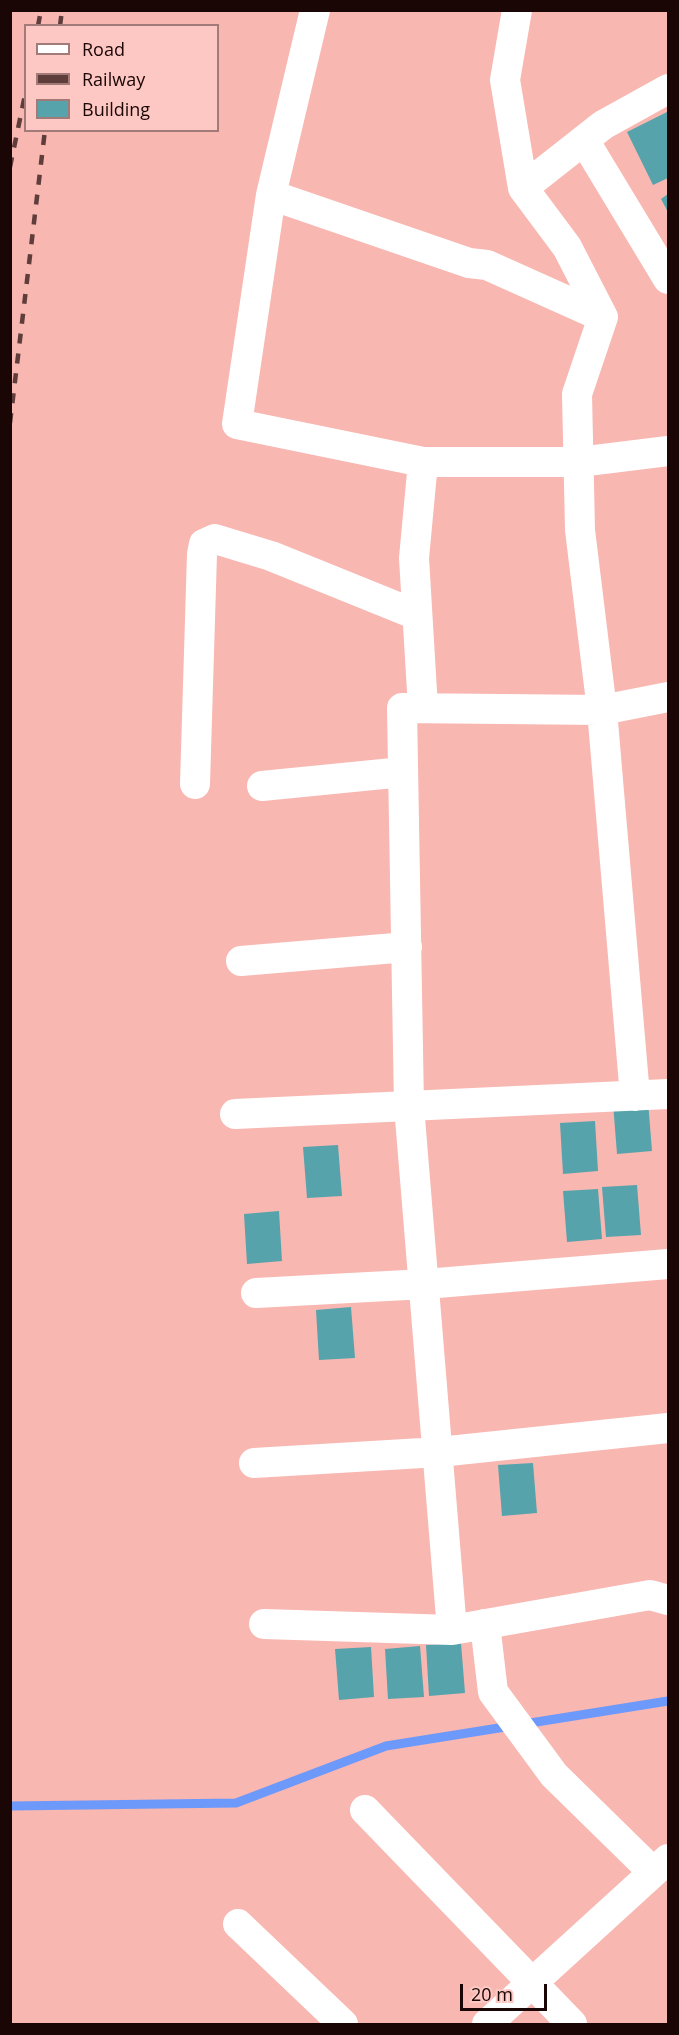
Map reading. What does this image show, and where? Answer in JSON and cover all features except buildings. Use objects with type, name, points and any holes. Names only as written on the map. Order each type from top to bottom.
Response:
[{"type":"street","points":[[315,10],[271,195],[237,424],[423,462],[579,462],[669,451]]},
{"type":"street","points":[[518,10],[505,80],[523,188],[567,247],[603,317],[577,394],[580,530],[602,710],[635,1096]]},
{"type":"street","points":[[523,188],[603,125],[669,89]]},
{"type":"street","points":[[584,140],[669,279]]},
{"type":"street","points":[[271,195],[469,263],[487,265],[603,317]]},
{"type":"street","points":[[423,462],[414,558],[423,708]]},
{"type":"street","points":[[195,784],[201,565],[204,544],[215,539],[271,556],[417,615]]},
{"type":"street","points":[[452,1630],[410,1106],[402,708],[602,710],[669,697]]},
{"type":"street","points":[[262,786],[403,772]]},
{"type":"street","points":[[240,961],[407,947]]},
{"type":"street","points":[[236,1114],[669,1094]]},
{"type":"street","points":[[256,1293],[425,1284],[669,1264]]},
{"type":"street","points":[[254,1463],[439,1452],[669,1428]]},
{"type":"street","points":[[264,1624],[452,1630],[650,1595],[669,1599]]},
{"type":"street","points":[[485,1624],[493,1692],[554,1775],[661,1865],[487,2025]]},
{"type":"street","points":[[365,1810],[572,2025]]},
{"type":"street","points":[[238,1924],[343,2025]]},
{"type":"waterway","points":[[10,1806],[236,1803],[386,1746],[668,1701]]},
{"type":"railway","points":[[38,24],[41,10]]},
{"type":"railway","points":[[60,24],[62,10]]},
{"type":"railway","points":[[10,167],[24,100]]},
{"type":"railway","points":[[10,423],[45,132]]}]
